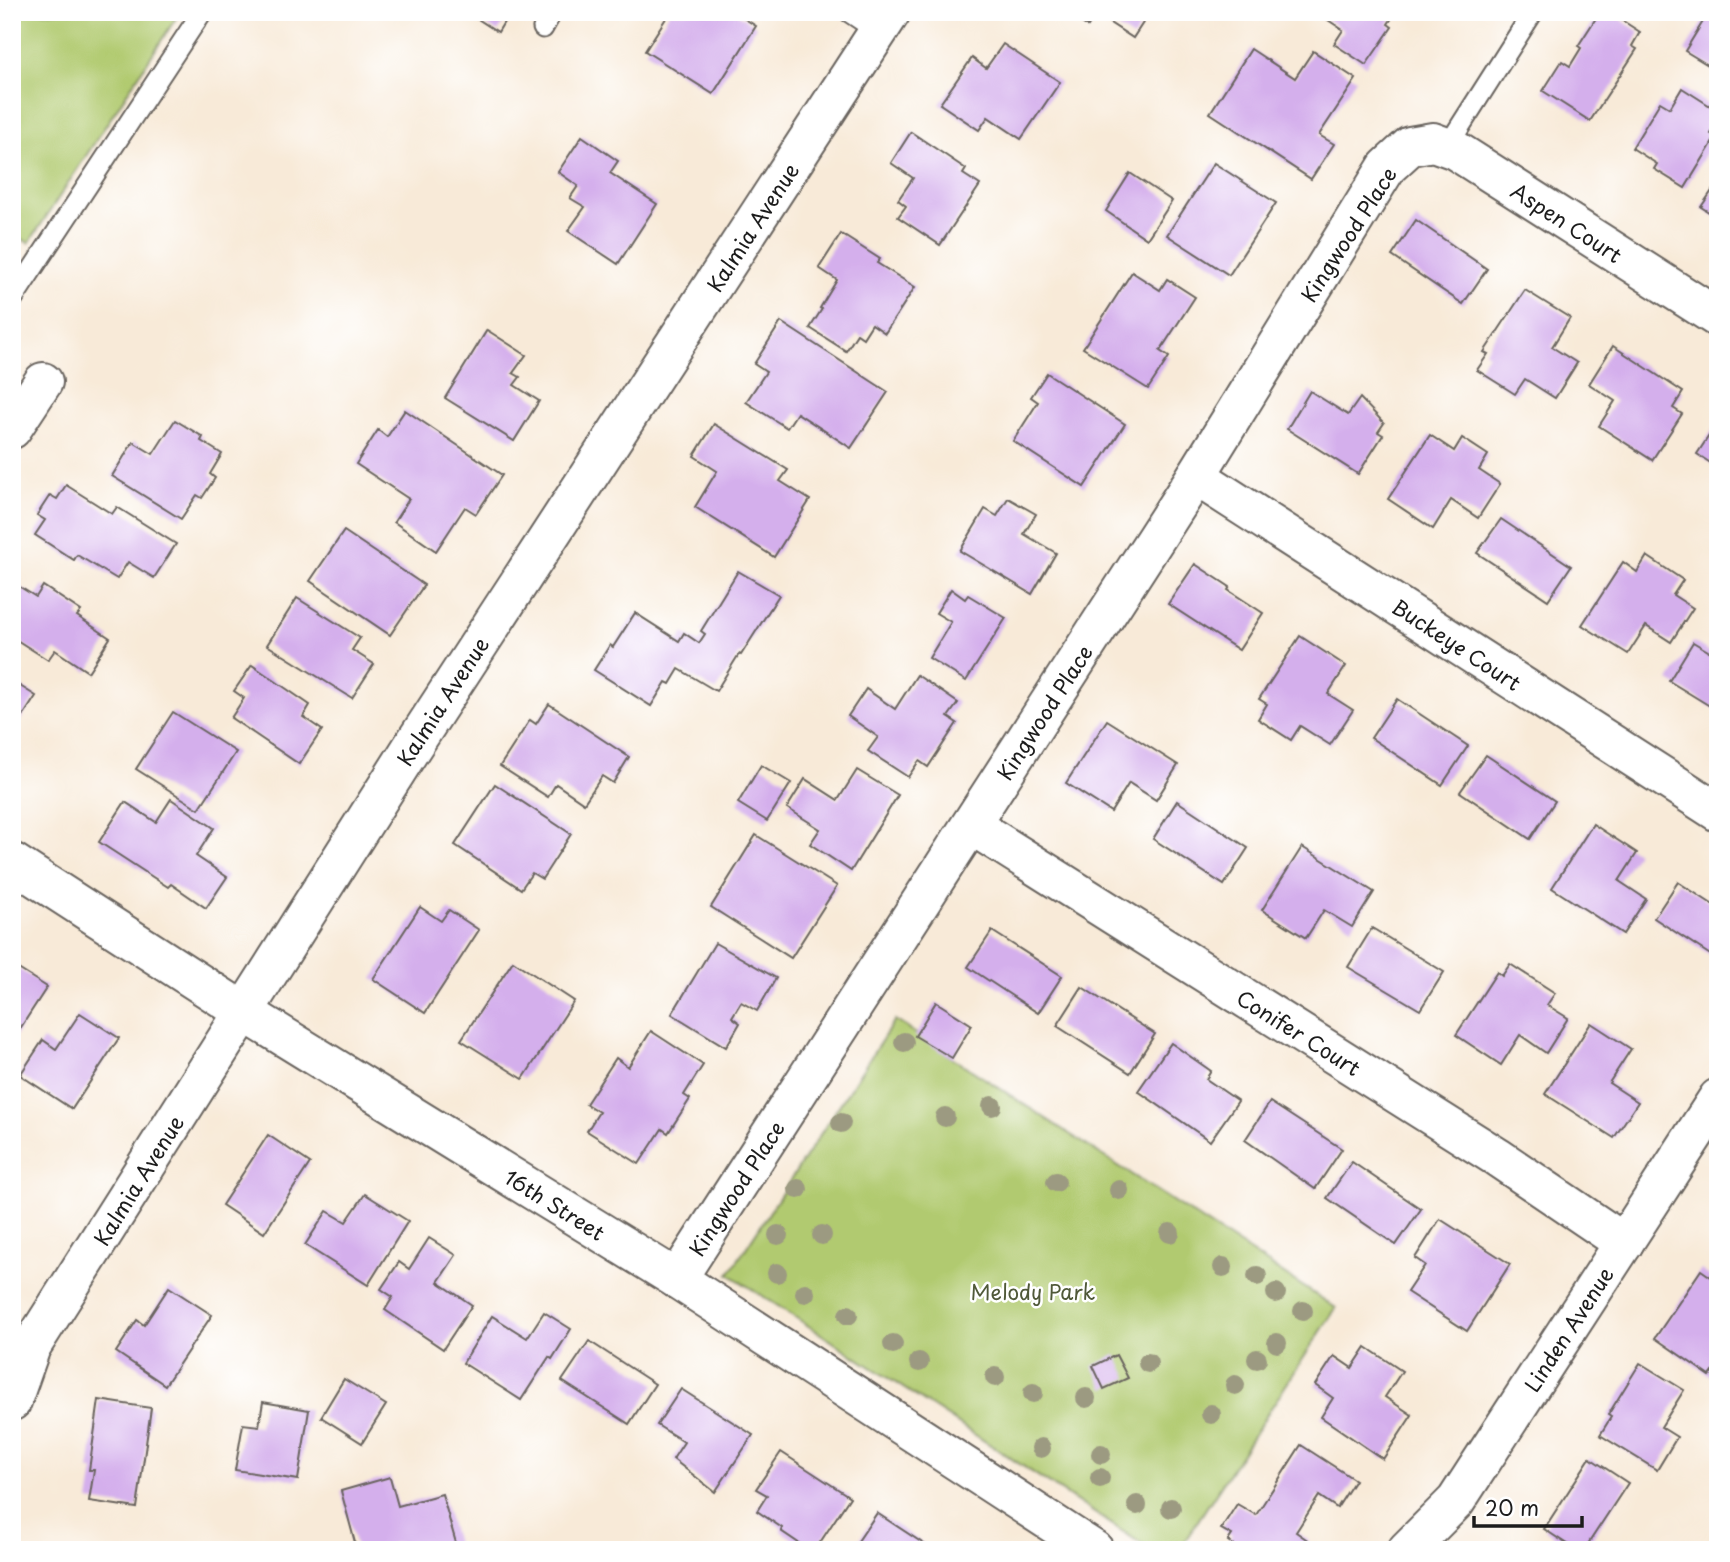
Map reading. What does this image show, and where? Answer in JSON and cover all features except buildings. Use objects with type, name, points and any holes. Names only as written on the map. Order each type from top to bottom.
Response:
[{"type":"street","name":"Kalmia Avenue","points":[[12,1401],[31,1347],[873,19]]},
{"type":"street","name":"Aspen Court","points":[[1428,146],[1455,150],[1718,318]]},
{"type":"street","name":"Kingwood Place","points":[[677,1279],[1196,475],[1387,167],[1428,146]]},
{"type":"street","points":[[12,429],[43,382]]},
{"type":"street","name":"Buckeye Court","points":[[1196,475],[1718,812]]},
{"type":"street","name":"Conifer Court","points":[[971,825],[1497,1157],[1624,1243]]},
{"type":"street","name":"16th Street","points":[[12,862],[244,1012],[677,1279],[1094,1550]]},
{"type":"street","name":"Linden Avenue","points":[[1408,1550],[1456,1501],[1718,1098]]},
{"type":"lane","points":[[12,300],[202,12]]},
{"type":"lane","points":[[1428,146],[1533,12]]},
{"type":"green space","points":[[12,12],[180,12],[29,243],[12,234]]},
{"type":"green space","name":"Melody Park","points":[[895,1020],[1336,1308],[1179,1550],[1151,1550],[729,1274]]}]
